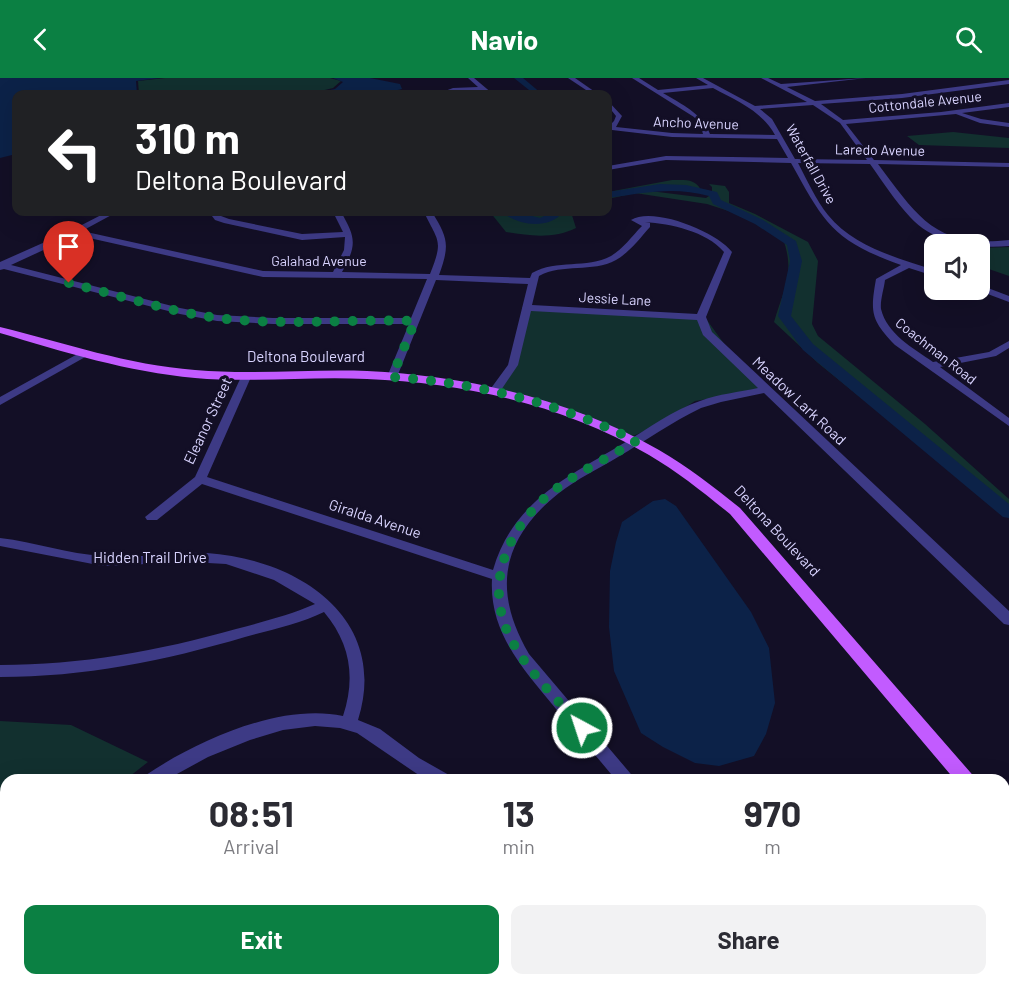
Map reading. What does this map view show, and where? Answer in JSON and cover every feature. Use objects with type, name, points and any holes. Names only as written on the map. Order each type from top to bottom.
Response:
[{"type":"main road","name":"Deltona Boulevard","points":[[0,330],[83,354],[168,372],[246,377],[335,375],[392,377],[444,382],[495,391],[563,410],[636,441],[694,477],[735,511],[962,774]]},
{"type":"street","points":[[471,78],[485,90]]},
{"type":"street","points":[[571,78],[589,90]]},
{"type":"street","points":[[634,78],[696,116],[703,124],[707,136]]},
{"type":"street","name":"Waterfall Drive","points":[[699,78],[754,108],[770,120],[823,214],[833,226],[861,245],[924,269]]},
{"type":"street","points":[[764,78],[814,103],[842,123],[912,216],[928,227],[977,244],[1009,243]]},
{"type":"street","points":[[829,78],[836,82]]},
{"type":"street","points":[[780,86],[863,78]]},
{"type":"street","points":[[972,78],[1009,90]]},
{"type":"street","points":[[754,108],[902,96],[1009,82]]},
{"type":"street","points":[[657,92],[715,86]]},
{"type":"street","points":[[453,90],[482,88]]},
{"type":"street","name":"Cottondale Avenue","points":[[842,123],[1009,105]]},
{"type":"street","points":[[612,108],[619,116],[612,126]]},
{"type":"street","points":[[956,112],[980,121],[1009,125]]},
{"type":"street","name":"Ancho Avenue","points":[[612,129],[650,134],[781,137]]},
{"type":"street","name":"Laredo Avenue","points":[[612,167],[666,158],[1009,165]]},
{"type":"street","points":[[1,266],[75,232],[101,216]]},
{"type":"street","points":[[216,216],[227,221],[297,236],[319,238],[349,234]]},
{"type":"street","points":[[335,276],[349,252],[351,240],[339,216]]},
{"type":"street","points":[[392,377],[442,255],[444,242],[440,229],[431,216]]},
{"type":"street","points":[[495,391],[513,365],[532,281],[537,273],[548,268],[614,258],[647,225],[637,223],[635,220],[645,219],[690,228],[727,249],[728,252],[702,317]]},
{"type":"street","name":"Galahad Avenue","points":[[75,232],[277,276],[434,277],[532,281]]},
{"type":"street","name":"Coachman Road","points":[[909,264],[881,279],[877,314],[890,335],[1009,423]]},
{"type":"street","points":[[1,266],[180,311],[217,318],[273,321],[415,321]]},
{"type":"street","points":[[990,292],[1009,299]]},
{"type":"street","name":"Jessie Lane","points":[[526,308],[702,317]]},
{"type":"street","name":"Meadow Lark Road","points":[[702,317],[707,333],[714,342],[1009,620]]},
{"type":"street","points":[[931,366],[992,354],[1009,344]]},
{"type":"street","points":[[0,402],[83,354]]},
{"type":"street","name":"Eleanor Street","points":[[152,517],[200,479],[246,377]]},
{"type":"street","points":[[622,774],[523,658],[513,643],[500,610],[498,576],[509,544],[536,507],[560,486],[700,405],[765,390]]},
{"type":"street","name":"Eleanor Street","points":[[200,479],[241,492]]},
{"type":"street","name":"Giralda Avenue","points":[[241,492],[498,576]]},
{"type":"street","name":"Hidden Trail Drive","points":[[0,542],[39,547],[102,561],[145,561],[188,557],[221,559],[280,577],[311,593],[326,605],[342,624],[351,640],[360,674],[356,705],[349,723]]},
{"type":"street","points":[[0,671],[76,670],[144,659],[304,615],[326,605]]},
{"type":"street","points":[[161,774],[180,762],[207,750],[279,725],[315,719],[349,723],[377,736],[404,758],[432,774]]},
{"type":"green space","points":[[165,78],[330,78],[341,81],[333,88],[325,90],[139,90],[138,81]]},
{"type":"green space","points":[[953,132],[1009,138],[1009,148],[919,145],[907,136]]},
{"type":"green space","points":[[672,180],[685,180],[696,183],[701,190],[654,189],[650,191],[706,198],[712,194],[712,187],[709,184],[725,186],[729,192],[729,203],[808,242],[818,261],[812,324],[818,336],[925,424],[1009,499],[1009,518],[818,363],[774,322],[785,289],[788,270],[782,236],[747,217],[707,204],[635,193],[612,198],[612,191]]},
{"type":"green space","points":[[493,216],[572,216],[576,228],[551,235],[506,232]]},
{"type":"green space","points":[[1009,247],[1009,276],[990,269],[990,248]]},
{"type":"green space","points":[[522,307],[704,316],[725,345],[768,390],[695,401],[658,425],[633,436],[497,389],[522,341]]},
{"type":"green space","points":[[0,721],[71,725],[148,762],[133,774],[0,774]]},
{"type":"water","points":[[0,78],[160,78],[136,81],[137,90],[12,90],[12,155],[0,158]]},
{"type":"water","points":[[333,78],[370,78],[400,84],[402,89],[330,90],[343,82]]},
{"type":"water","points":[[665,499],[676,506],[751,612],[769,648],[775,703],[766,734],[754,756],[719,766],[695,763],[641,733],[614,671],[609,627],[610,571],[616,542],[622,522],[653,501]]},
{"type":"waterway","points":[[518,78],[533,90]]},
{"type":"waterway","points":[[612,194],[660,187],[700,190],[713,194],[717,202],[759,222],[792,243],[796,261],[784,316],[808,347],[1009,513]]},
{"type":"waterway","points":[[518,216],[534,221],[547,220],[554,216]]},
{"type":"route","points":[[69,283],[217,318],[252,321],[415,321],[392,377],[457,384],[512,395],[590,420],[636,441],[547,496],[509,544],[498,576],[500,610],[513,643],[582,728]]}]
